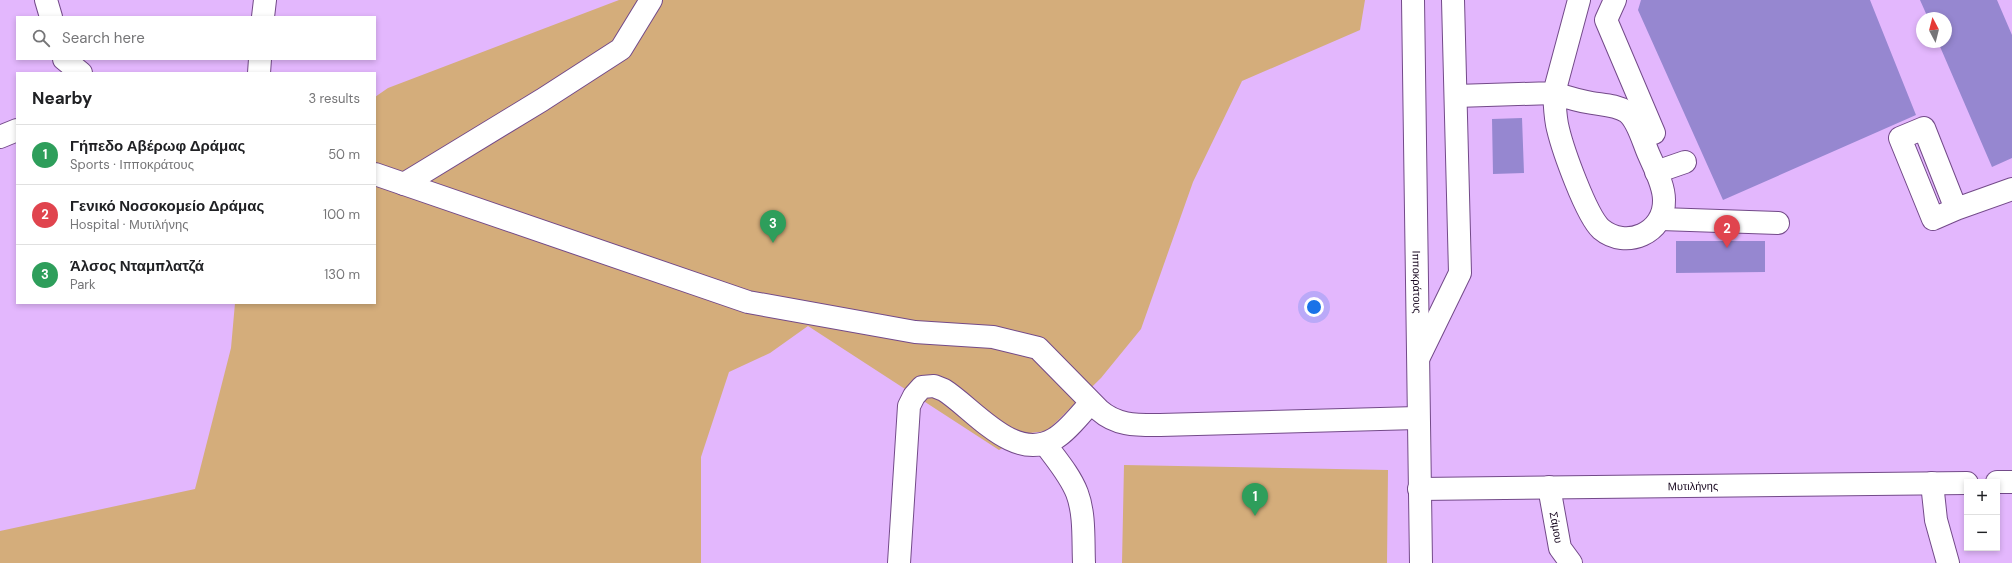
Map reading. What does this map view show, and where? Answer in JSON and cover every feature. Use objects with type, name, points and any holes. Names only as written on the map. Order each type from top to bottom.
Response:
[{"type":"street","points":[[46,0],[51,16]]},
{"type":"street","points":[[263,16],[265,0]]},
{"type":"street","points":[[404,184],[542,100],[621,48],[650,0]]},
{"type":"street","name":"Ιπποκράτους","points":[[1413,0],[1420,563]]},
{"type":"street","points":[[1417,362],[1460,274],[1453,0]]},
{"type":"street","points":[[1579,0],[1554,93],[1558,130],[1578,186],[1591,215],[1601,228],[1612,236],[1622,239],[1632,238],[1649,232],[1656,226],[1660,219],[1670,168],[1606,20],[1615,0]]},
{"type":"street","points":[[65,60],[80,72]]},
{"type":"street","points":[[259,72],[260,60]]},
{"type":"street","points":[[1456,96],[1554,93],[1590,103],[1618,107],[1628,113],[1670,168]]},
{"type":"street","points":[[1558,130],[1561,120],[1568,110],[1590,103]]},
{"type":"street","points":[[0,136],[16,130]]},
{"type":"street","points":[[376,174],[748,302],[915,332],[993,337],[1038,348],[1091,403],[1113,420],[1130,424],[1417,418]]},
{"type":"street","points":[[1956,209],[2012,189]]},
{"type":"street","points":[[1660,219],[1778,223]]},
{"type":"street","points":[[899,563],[909,406],[914,396],[922,387],[934,386],[944,390],[988,426],[1019,444],[1032,446],[1045,444],[1059,436],[1091,403]]},
{"type":"street","points":[[1045,444],[1065,471],[1077,494],[1081,517],[1084,563]]},
{"type":"street","points":[[1932,482],[1936,520],[1948,563]]},
{"type":"street","name":"Μυτιλήνης","points":[[1419,489],[1932,482],[1964,483]]},
{"type":"street","points":[[2000,482],[2012,482]]},
{"type":"street","name":"Σάμου","points":[[1549,487],[1560,548],[1563,555],[1571,563]]},
{"type":"shaded area","points":[[619,0],[1365,0],[1360,30],[1242,81],[1193,182],[1141,329],[1101,378],[1047,431],[1030,433],[999,450],[808,326],[770,353],[729,372],[701,457],[701,563],[0,563],[0,531],[195,489],[231,348],[235,304],[376,304],[376,96],[388,88]]},
{"type":"shaded area","points":[[1124,465],[1388,470],[1387,563],[1122,563]]},
{"type":"building","points":[[1641,0],[1870,0],[1916,115],[1723,200],[1638,10]]},
{"type":"building","points":[[1920,0],[1997,0],[2012,35],[2012,158],[1992,167],[1941,48],[1952,48],[1952,12],[1925,12]]},
{"type":"building","points":[[1522,118],[1524,173],[1493,174],[1492,119]]},
{"type":"building","points":[[1676,241],[1765,241],[1765,272],[1676,273]]},
{"type":"place","name":"Άλσος Νταμπλατζά","points":[[773,243]]},
{"type":"place","name":"Γενικό Νοσοκομείο Δράμας","points":[[1727,248]]},
{"type":"place","name":"Γήπεδο Αβέρωφ Δράμας","points":[[1255,516]]}]
